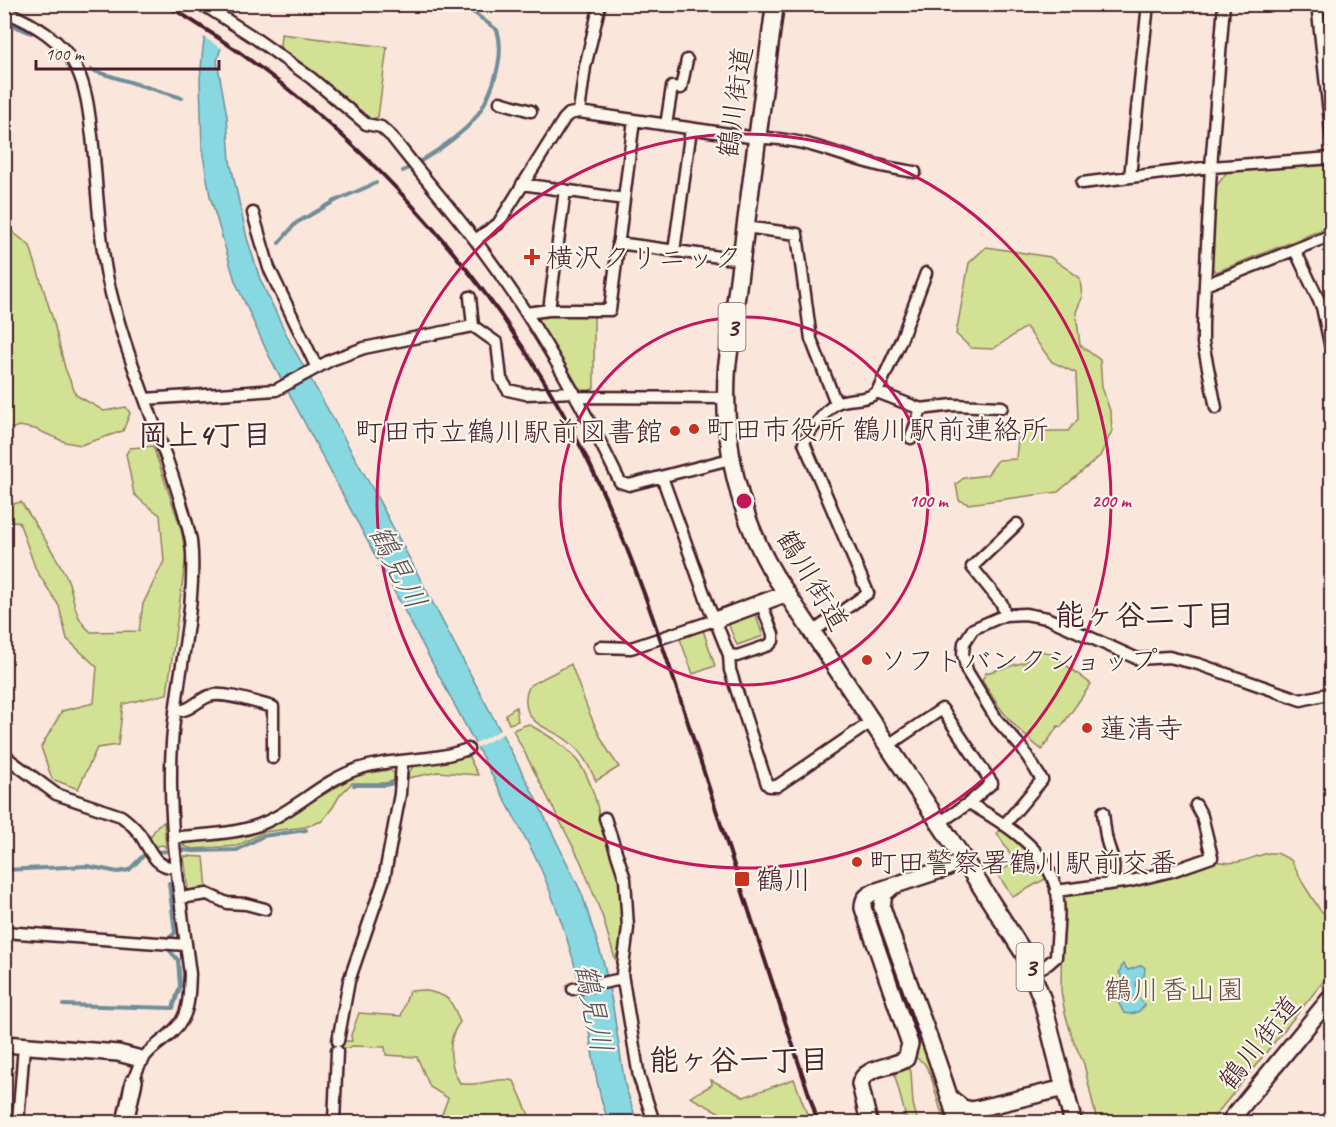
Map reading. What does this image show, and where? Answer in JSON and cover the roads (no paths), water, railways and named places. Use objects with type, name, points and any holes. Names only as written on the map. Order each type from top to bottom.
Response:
[{"type":"main road","name":"鶴川街道","points":[[775,4],[727,367],[725,399],[730,459],[739,493],[754,535],[785,594],[1012,932],[1033,972],[1051,1031],[1073,1122]]},
{"type":"street","points":[[202,4],[311,78],[366,124],[381,127],[392,137],[475,240],[526,313],[575,395],[621,482],[629,485],[730,459]]},
{"type":"street","points":[[579,112],[585,67],[600,4]]},
{"type":"street","points":[[1130,177],[1148,4]]},
{"type":"street","points":[[1216,408],[1203,343],[1211,167],[1224,4]]},
{"type":"street","points":[[1317,4],[1332,140]]},
{"type":"street","points":[[4,11],[36,26],[58,43],[71,58],[83,84],[90,121],[107,274],[115,308],[188,526],[192,555],[192,576],[175,711],[170,797],[174,852],[189,974],[187,1008],[181,1021],[141,1059],[125,1122]]},
{"type":"street","points":[[666,125],[672,87],[681,88],[687,60]]},
{"type":"street","points":[[500,102],[531,111]]},
{"type":"street","points":[[475,240],[498,224],[564,119],[569,114],[579,112],[757,138],[795,141],[832,150],[873,164],[915,172]]},
{"type":"street","points":[[526,313],[549,310],[610,310],[634,120]]},
{"type":"street","points":[[674,250],[691,129]]},
{"type":"street","points":[[1082,183],[1211,167],[1332,158]]},
{"type":"street","points":[[522,184],[624,199]]},
{"type":"street","points":[[549,310],[565,190]]},
{"type":"street","points":[[253,213],[269,268],[315,369]]},
{"type":"street","points":[[746,227],[797,234],[811,339],[836,404]]},
{"type":"street","points":[[1205,285],[1332,235]]},
{"type":"street","points":[[618,243],[741,260]]},
{"type":"street","points":[[1295,250],[1322,307],[1332,353]]},
{"type":"street","points":[[811,633],[868,593],[804,443],[807,435],[836,404],[871,397],[877,392],[902,340],[926,273]]},
{"type":"street","points":[[470,297],[473,326]]},
{"type":"street","points":[[145,399],[281,389],[315,369],[364,348],[473,326],[497,343],[501,379],[508,390],[526,394],[725,399]]},
{"type":"street","points":[[877,392],[921,409],[953,405],[1002,407]]},
{"type":"street","points":[[911,438],[921,409]]},
{"type":"street","points":[[662,477],[710,610],[729,655],[730,670],[767,784],[777,786],[871,722]]},
{"type":"street","points":[[1005,615],[1002,604],[972,567],[1017,524]]},
{"type":"street","points":[[600,647],[623,649],[638,647],[785,594]]},
{"type":"street","points":[[729,655],[737,656],[769,645],[773,634],[761,603]]},
{"type":"street","points":[[1005,824],[1042,780],[1022,748],[997,720],[967,672],[963,654],[964,643],[973,629],[1005,615],[1025,614],[1047,618],[1138,659],[1169,657],[1198,664],[1301,700],[1332,693]]},
{"type":"street","points":[[175,711],[184,712],[209,696],[222,695],[273,707],[273,758]]},
{"type":"street","points":[[887,746],[942,709],[992,783],[969,803],[939,823]]},
{"type":"street","points":[[4,752],[10,760],[56,794],[122,816],[140,835],[155,860],[165,867],[174,852],[251,828],[279,816],[350,772],[363,768],[449,756],[468,748]]},
{"type":"street","points":[[334,1122],[337,1046],[349,981],[384,879],[399,804],[402,762]]},
{"type":"street","points":[[969,803],[1005,824],[1040,858],[1048,870],[1056,891],[1056,957],[1033,972]]},
{"type":"street","points":[[1056,891],[1131,881],[1172,871],[1212,857],[1202,816],[1196,805]]},
{"type":"street","points":[[1103,812],[1114,863],[1114,873],[1108,884]]},
{"type":"street","points":[[605,818],[623,870],[627,894],[628,928],[618,980],[639,1077],[654,1122]]},
{"type":"street","points":[[869,1122],[860,1084],[861,1079],[867,1073],[901,1062],[906,1059],[910,1050],[909,1038],[863,908],[863,901],[867,895],[964,860]]},
{"type":"street","points":[[895,885],[884,894],[882,907],[908,984],[937,1058],[957,1122]]},
{"type":"street","points":[[180,898],[207,894],[227,903],[246,904],[265,909]]},
{"type":"street","points":[[4,932],[186,945]]},
{"type":"street","points":[[574,989],[618,980]]},
{"type":"street","name":"鶴川街道","points":[[1229,1122],[1332,996]]},
{"type":"street","points":[[4,1044],[118,1053],[141,1059]]},
{"type":"street","points":[[18,1122],[24,1046]]},
{"type":"street","points":[[949,1097],[963,1108],[972,1110],[1065,1088]]},
{"type":"street","points":[[962,1122],[972,1110]]},
{"type":"water","name":"鶴見川","points":[[210,5],[234,5],[217,61],[227,116],[230,161],[247,238],[260,279],[290,342],[376,495],[534,795],[582,894],[604,964],[625,1085],[637,1122],[609,1122],[597,1083],[586,1014],[572,955],[553,898],[537,860],[268,354],[235,281],[210,196],[202,149],[200,79]]},
{"type":"water","points":[[1123,964],[1128,970],[1142,965],[1145,968],[1144,977],[1137,978],[1136,986],[1140,987],[1138,997],[1145,1005],[1139,1012],[1124,1013],[1117,1000],[1121,989],[1119,973]]},
{"type":"waterway","points":[[403,171],[435,152],[465,129],[481,109],[493,83],[499,55],[497,30],[473,12],[455,4]]},
{"type":"waterway","points":[[4,22],[31,33]]},
{"type":"waterway","points":[[91,70],[182,98]]},
{"type":"waterway","points":[[279,243],[296,223],[337,200],[376,183]]},
{"type":"waterway","points":[[354,785],[394,783]]},
{"type":"waterway","points":[[156,852],[237,850],[263,836],[306,830]]},
{"type":"waterway","points":[[4,870],[87,866],[118,872],[129,870],[143,856]]},
{"type":"waterway","points":[[169,883],[175,933],[169,938]]},
{"type":"waterway","points":[[63,1005],[173,1008],[180,986],[178,960],[170,951]]},
{"type":"railway","points":[[165,4],[230,46],[291,92],[350,142],[404,197],[455,255],[501,316],[543,380],[600,485],[648,604],[818,1122]]},
{"type":"place","name":"横沢クリニック","points":[[532,257]]},
{"type":"place","name":"町田市役所 鶴川駅前連絡所","points":[[694,429]]},
{"type":"place","name":"町田市立鶴川駅前図書館","points":[[675,431]]},
{"type":"place","name":"ソフトバンクショップ","points":[[867,660]]},
{"type":"place","name":"蓮清寺","points":[[1087,728]]},
{"type":"place","name":"町田警察署鶴川駅前交番","points":[[857,862]]},
{"type":"place","name":"鶴川","points":[[742,879]]},
{"type":"district","name":"岡上4丁目","points":[[205,435]]},
{"type":"district","name":"能ヶ谷二丁目","points":[[1145,615]]},
{"type":"district","name":"能ヶ谷一丁目","points":[[739,1060]]},
{"type":"park label","name":"鶴川香山園","points":[[1174,989]]}]
